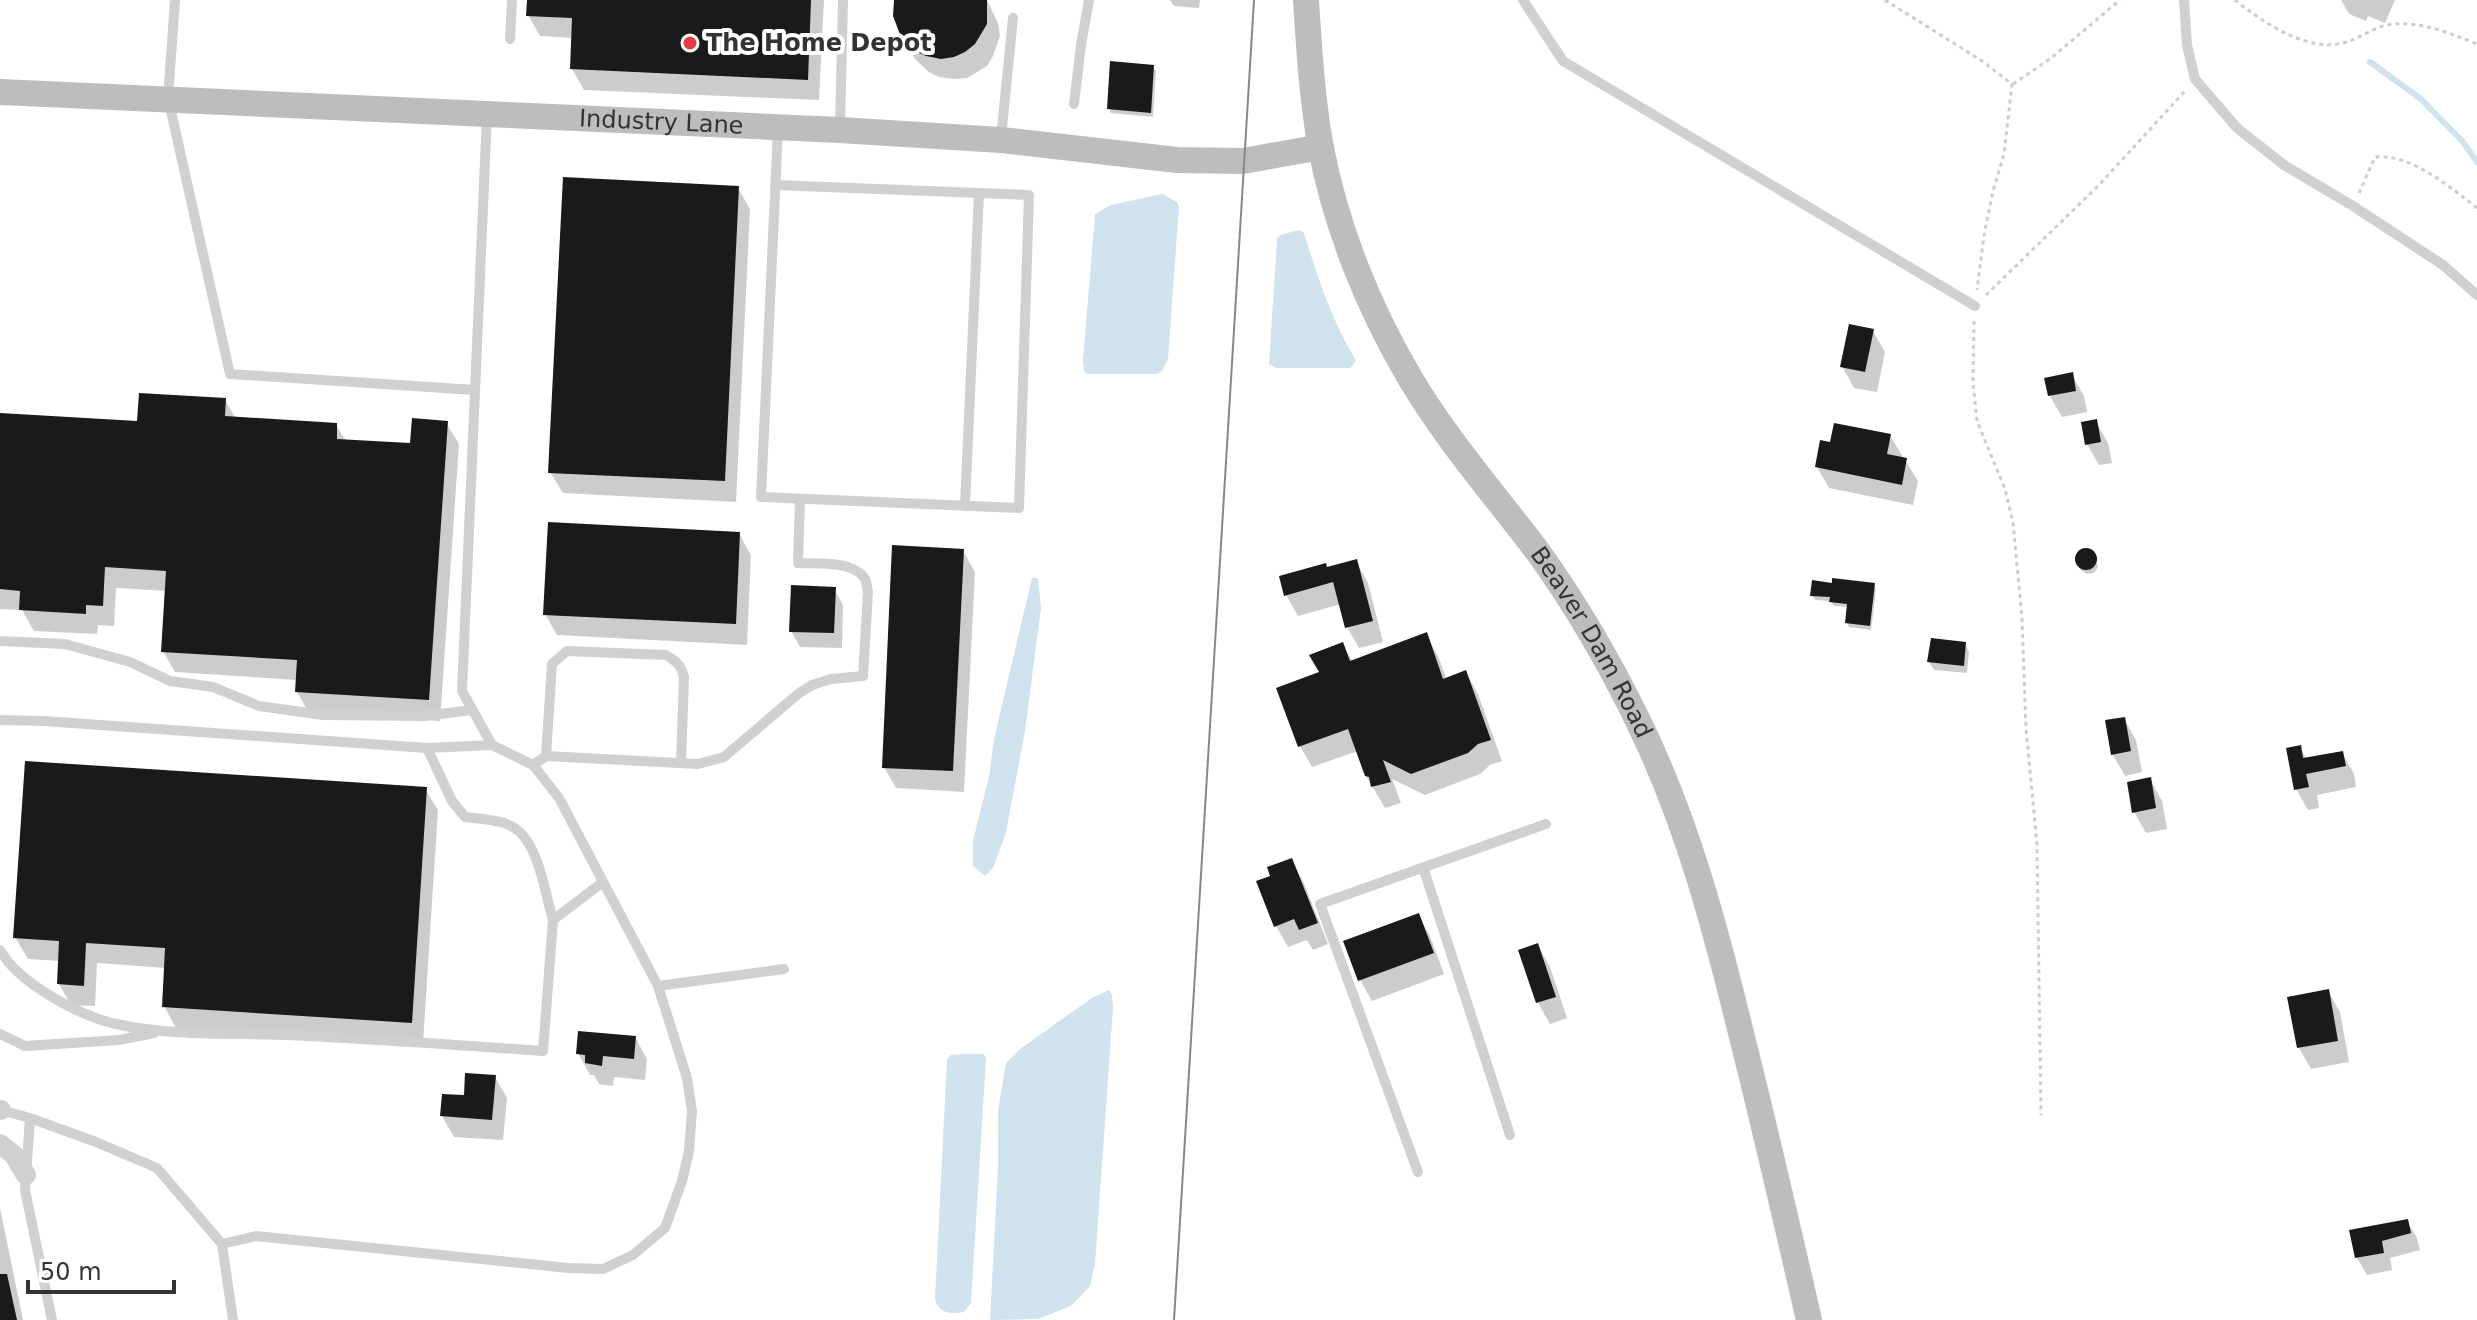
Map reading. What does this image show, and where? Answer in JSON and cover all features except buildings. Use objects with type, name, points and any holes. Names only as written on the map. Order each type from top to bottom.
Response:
[{"type":"main road","name":"Beaver Dam Road","points":[[1306,0],[1313,94],[1321,147],[1335,202],[1363,284],[1404,367],[1434,415],[1571,601],[1619,682],[1664,778],[1686,835],[1712,916],[1809,1320]]},
{"type":"main road","name":"Industry Lane","points":[[0,92],[840,130],[1001,140],[1207,162],[1254,160],[1321,147]]},
{"type":"street","points":[[0,1144],[14,1155],[26,1175]]},
{"type":"lane","points":[[175,0],[168,98],[230,374],[475,390]]},
{"type":"lane","points":[[510,39],[512,0]]},
{"type":"lane","points":[[840,130],[843,0]]},
{"type":"lane","points":[[1074,104],[1089,0]]},
{"type":"lane","points":[[1523,0],[1563,61],[1975,306]]},
{"type":"lane","points":[[2184,0],[2187,45],[2195,79],[2237,128],[2284,165],[2443,265],[2477,295]]},
{"type":"lane","points":[[1001,140],[1013,18]]},
{"type":"lane","points":[[487,113],[462,691],[492,745]]},
{"type":"lane","points":[[775,185],[1029,195],[1019,508],[761,497],[772,246],[775,185],[778,127]]},
{"type":"lane","points":[[965,506],[979,193]]},
{"type":"lane","points":[[533,765],[546,756],[698,764],[724,757],[812,685],[831,679],[863,676],[868,592],[865,578],[842,566],[798,563],[800,499]]},
{"type":"lane","points":[[0,641],[65,644],[130,662],[170,681],[213,687],[259,706],[323,715],[424,716],[472,710]]},
{"type":"lane","points":[[546,756],[552,664],[559,656],[567,651],[666,655],[682,668],[684,677],[681,763]]},
{"type":"lane","points":[[0,720],[427,748],[492,745],[533,765],[559,798],[658,986],[687,1078],[692,1111],[689,1151],[665,1228],[633,1255],[603,1269],[256,1236],[222,1244]]},
{"type":"lane","points":[[0,950],[29,982],[74,1008],[115,1024],[164,1030],[543,1051],[553,920],[531,843],[519,830],[505,823],[465,817],[452,801],[427,748]]},
{"type":"lane","points":[[1418,1172],[1320,904],[1546,824]]},
{"type":"lane","points":[[1423,867],[1510,1135]]},
{"type":"lane","points":[[553,920],[603,882]]},
{"type":"lane","points":[[658,986],[784,969]]},
{"type":"lane","points":[[0,1034],[25,1046],[119,1040],[164,1030]]},
{"type":"lane","points":[[0,1110],[30,1118],[157,1168],[222,1244],[233,1320]]},
{"type":"lane","points":[[30,1118],[25,1190],[52,1320]]},
{"type":"path","points":[[1885,0],[1982,61],[2012,84]]},
{"type":"path","points":[[2012,84],[2050,59],[2120,0]]},
{"type":"path","points":[[2235,0],[2309,43],[2343,43],[2391,24],[2430,26],[2477,44]]},
{"type":"path","points":[[1975,306],[2099,185],[2195,79]]},
{"type":"path","points":[[2012,84],[2004,154],[1984,235],[1975,306],[1973,383],[1977,421],[2005,489],[2013,523],[2022,618],[2026,728],[2037,845],[2041,1115]]},
{"type":"path","points":[[2353,206],[2375,157],[2390,155],[2437,177],[2477,208]]},
{"type":"water","points":[[1162,194],[1177,202],[1179,207],[1168,359],[1157,374],[1087,374],[1083,360],[1095,214],[1111,205]]},
{"type":"water","points":[[1299,230],[1304,233],[1319,281],[1356,361],[1350,368],[1277,368],[1269,364],[1277,239],[1280,235]]},
{"type":"water","points":[[1032,578],[1038,578],[1041,608],[1025,731],[1006,832],[993,868],[985,876],[973,866],[973,841]]},
{"type":"water","points":[[1109,990],[1113,1008],[1095,1264],[1090,1286],[1071,1306],[1038,1319],[990,1320],[998,1111],[1006,1063],[1020,1049],[1092,998]]},
{"type":"water","points":[[984,1054],[971,1303],[964,1312],[950,1313],[939,1308],[935,1299],[947,1059],[951,1055]]},
{"type":"waterway","points":[[2370,62],[2421,99],[2463,142],[2477,162]]},
{"type":"tram line","points":[[1174,1320],[1254,0]]},
{"type":"place","name":"The Home Depot","points":[[690,43]]}]
